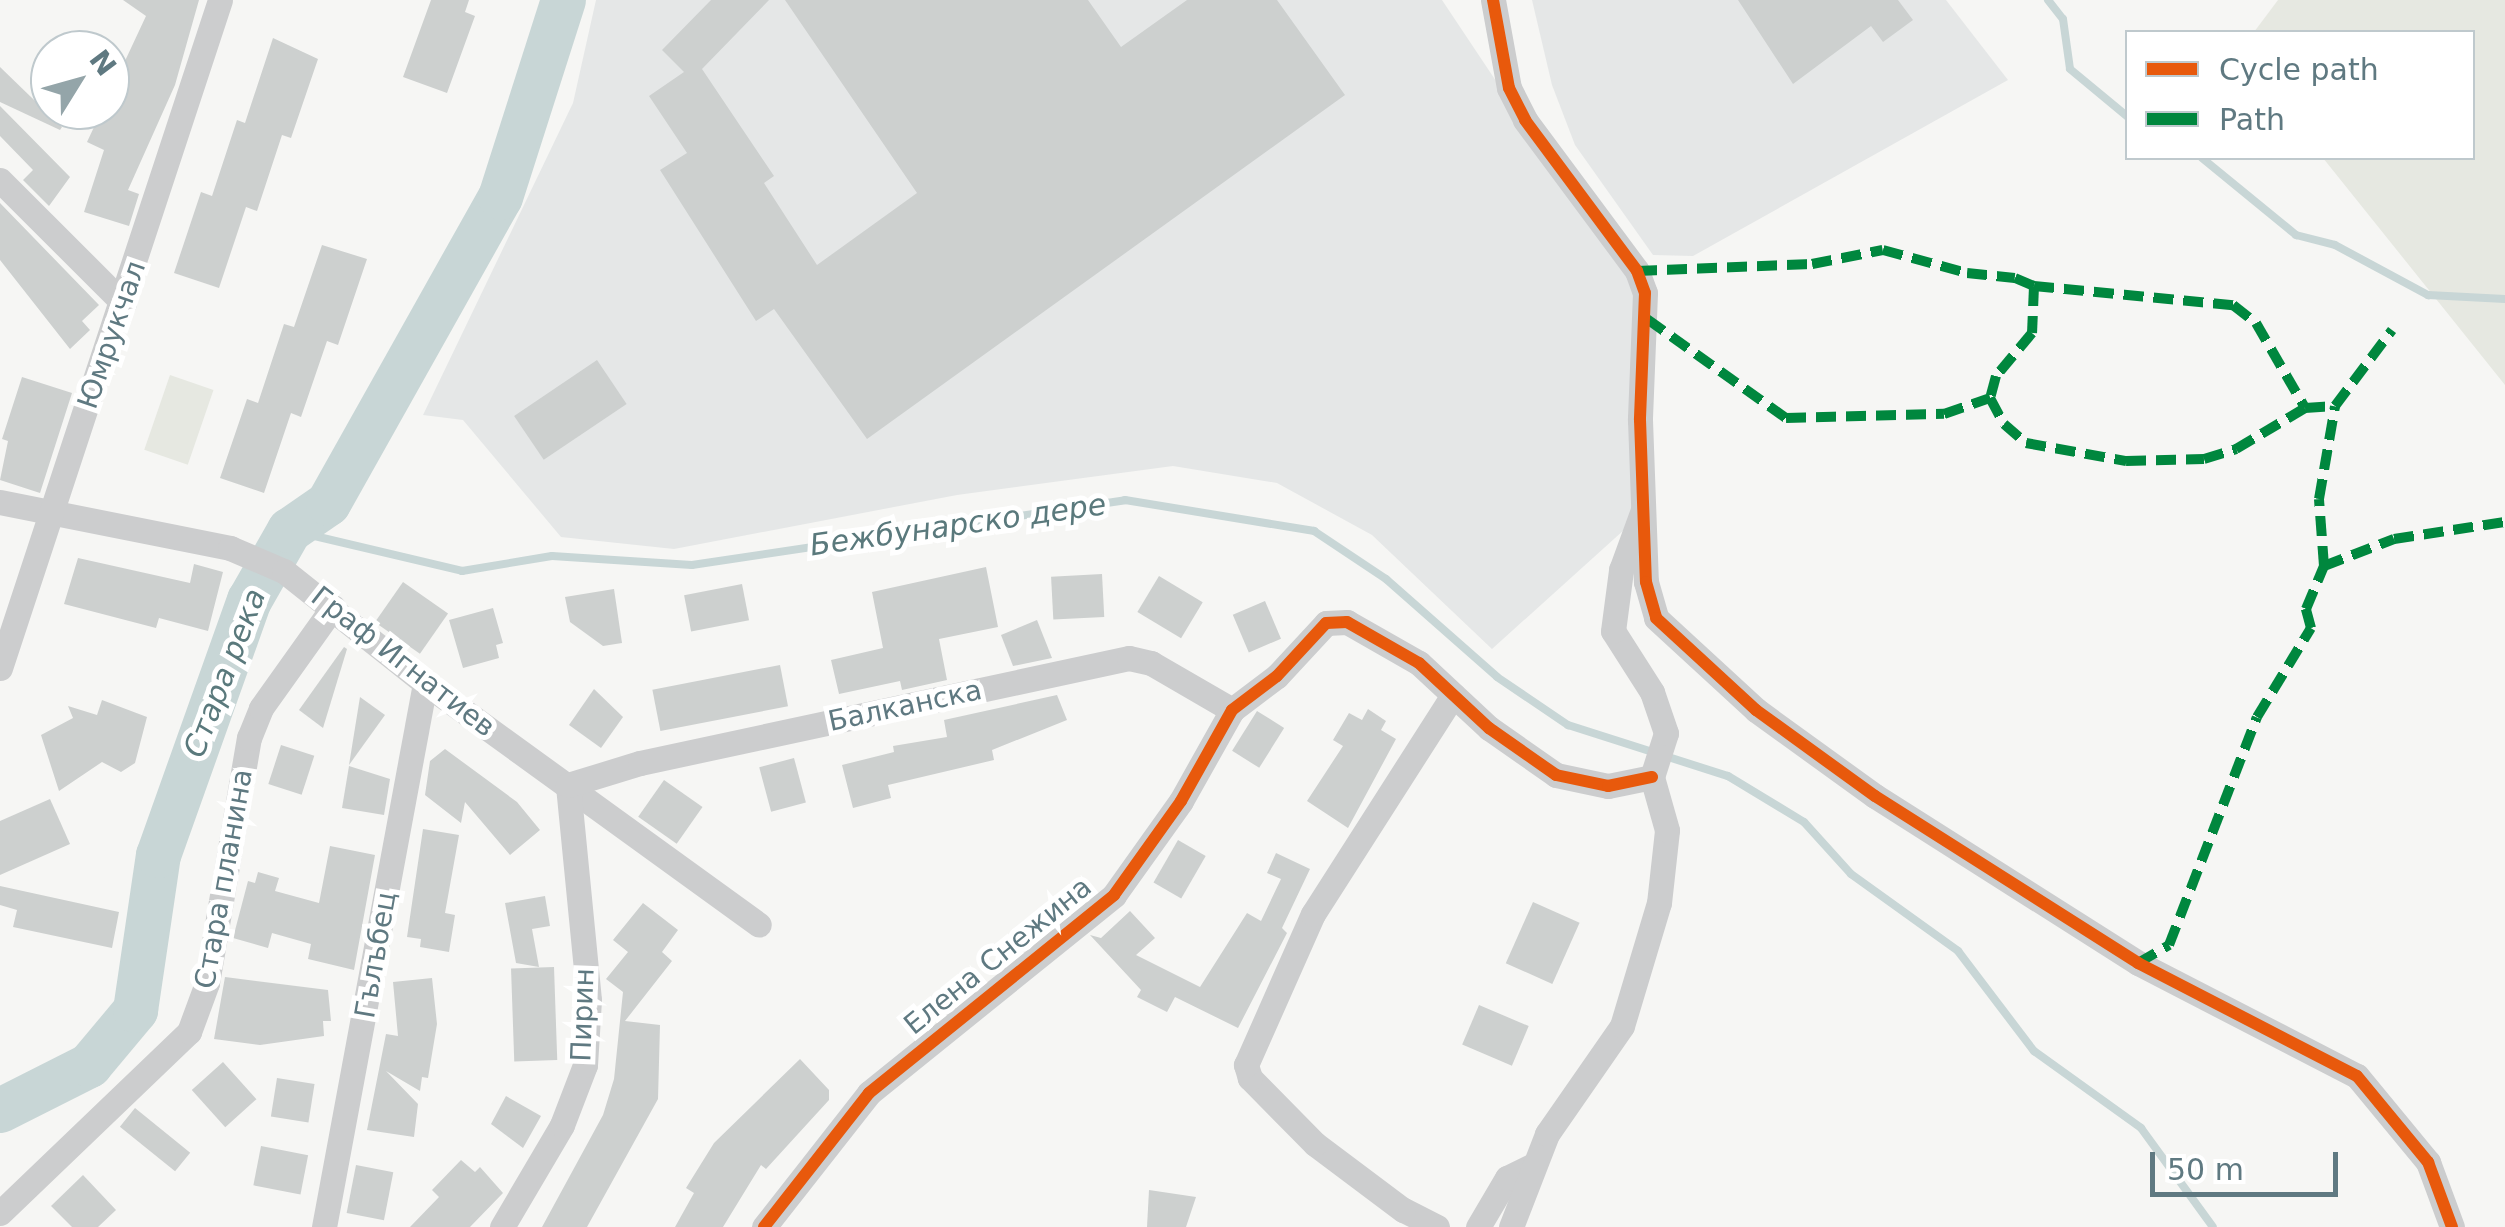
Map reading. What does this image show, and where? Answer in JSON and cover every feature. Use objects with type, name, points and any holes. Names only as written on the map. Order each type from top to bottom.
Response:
[{"type":"street","name":"Юмрукчал","points":[[0,668],[124,304],[220,0]]},
{"type":"street","points":[[1494,0],[1509,88],[1525,120],[1637,271],[1644,293],[1646,582],[1656,618],[1683,648],[1876,796],[2086,932],[2357,1076],[2428,1162],[2452,1227]]},
{"type":"street","points":[[0,180],[124,304]]},
{"type":"street","name":"Граф Игнатиев","points":[[0,502],[230,548],[284,570],[425,683],[759,925]]},
{"type":"street","points":[[1511,1227],[1547,1134],[1602,1061],[1640,978],[1659,903],[1667,830],[1655,771],[1666,734],[1652,692],[1613,631],[1620,570],[1644,505]]},
{"type":"street","name":"Стара планина","points":[[0,1213],[189,1032],[207,983],[249,738],[261,708],[333,607]]},
{"type":"street","name":"Елена Снежина","points":[[764,1227],[869,1092],[1114,896],[1181,801],[1232,710],[1277,676],[1326,624],[1347,622],[1381,638],[1453,695]]},
{"type":"street","name":"Балканска","points":[[568,785],[640,763],[1130,658],[1152,663],[1232,710]]},
{"type":"street","name":"Гълъбец","points":[[324,1227],[425,683]]},
{"type":"street","points":[[1438,1227],[1403,1210],[1315,1144],[1250,1078],[1246,1065],[1313,914],[1453,695],[1556,775],[1608,786],[1655,771]]},
{"type":"street","name":"Пирин","points":[[502,1227],[562,1125],[585,1064],[589,1000],[568,785]]},
{"type":"street","points":[[1478,1227],[1506,1178],[1534,1165]]},
{"type":"shaded area","points":[[596,0],[1442,0],[1634,288],[1635,520],[1492,649],[1372,535],[1277,483],[1173,466],[957,495],[674,549],[561,537],[463,420],[423,415],[573,103]]},
{"type":"shaded area","points":[[1532,0],[1946,0],[2008,80],[1693,256],[1653,255],[1575,145],[1552,85]]},
{"type":"shaded area","points":[[2278,0],[2505,0],[2505,385],[2325,160],[2475,160],[2475,30],[2256,30]]},
{"type":"shaded area","points":[[170,375],[213,390],[188,465],[144,450]]},
{"type":"building","points":[[123,0],[199,0],[175,85],[128,190],[139,194],[129,226],[84,212],[104,150],[87,142],[93,130],[130,130],[130,50],[146,16]]},
{"type":"building","points":[[431,0],[469,0],[465,12],[475,16],[447,93],[403,77]]},
{"type":"building","points":[[711,0],[769,0],[702,69],[774,176],[764,183],[817,265],[917,193],[785,0],[1088,0],[1121,47],[1187,0],[1277,0],[1345,95],[867,439],[774,309],[756,321],[660,170],[687,153],[649,96],[684,72],[662,50]]},
{"type":"building","points":[[1738,0],[1898,0],[1913,20],[1883,42],[1871,26],[1793,84]]},
{"type":"building","points":[[273,38],[318,59],[291,138],[282,135],[257,211],[246,207],[219,288],[174,273],[201,192],[212,196],[237,120],[245,123]]},
{"type":"building","points":[[0,67],[30,96],[30,116],[0,102]]},
{"type":"building","points":[[0,106],[70,177],[49,206],[23,180],[33,170],[0,136]]},
{"type":"building","points":[[0,203],[99,305],[82,321],[90,330],[70,349],[0,260]]},
{"type":"building","points":[[322,245],[367,259],[338,345],[327,341],[301,417],[291,413],[264,493],[220,478],[247,399],[258,403],[284,324],[294,327]]},
{"type":"building","points":[[597,360],[627,404],[544,460],[514,416]]},
{"type":"building","points":[[22,377],[72,393],[40,493],[0,480],[8,441],[2,439]]},
{"type":"building","points":[[78,558],[190,583],[194,564],[223,572],[208,631],[159,618],[156,628],[64,604]]},
{"type":"building","points":[[986,567],[998,627],[939,639],[947,680],[902,690],[900,681],[839,694],[831,660],[883,648],[872,592]]},
{"type":"building","points":[[1102,574],[1104,617],[1053,620],[1051,577]]},
{"type":"building","points":[[1159,576],[1203,602],[1181,638],[1137,612]]},
{"type":"building","points":[[403,582],[448,614],[420,654],[375,622]]},
{"type":"building","points":[[742,584],[749,620],[691,632],[684,595]]},
{"type":"building","points":[[614,589],[622,643],[603,646],[570,622],[565,597]]},
{"type":"building","points":[[1265,601],[1281,639],[1249,652],[1233,615]]},
{"type":"building","points":[[493,608],[503,643],[496,645],[499,658],[463,668],[449,620]]},
{"type":"building","points":[[1037,620],[1052,658],[1013,666],[1001,635]]},
{"type":"building","points":[[344,647],[347,649],[323,728],[299,710]]},
{"type":"building","points":[[780,665],[788,706],[660,731],[652,690]]},
{"type":"building","points":[[594,689],[623,717],[601,748],[569,725]]},
{"type":"building","points":[[1057,695],[1067,720],[992,750],[994,760],[888,785],[891,798],[853,808],[842,765],[894,752],[893,746],[947,737],[944,720]]},
{"type":"building","points":[[360,697],[385,715],[349,765]]},
{"type":"building","points":[[102,700],[147,717],[135,763],[121,772],[102,762],[59,791],[41,735],[73,718],[68,706],[97,715]]},
{"type":"building","points":[[1368,709],[1386,721],[1381,730],[1396,739],[1348,828],[1307,801],[1343,746],[1333,740],[1349,713],[1362,720]]},
{"type":"building","points":[[1257,711],[1284,728],[1259,768],[1232,751]]},
{"type":"building","points":[[281,745],[314,756],[302,795],[268,784]]},
{"type":"building","points":[[445,749],[517,802],[540,830],[510,855],[465,802],[461,823],[425,795],[430,761]]},
{"type":"building","points":[[794,758],[806,802],[771,812],[759,767]]},
{"type":"building","points":[[349,766],[390,779],[384,815],[342,808]]},
{"type":"building","points":[[664,780],[703,807],[677,844],[638,817]]},
{"type":"building","points":[[50,799],[70,844],[0,875],[0,821]]},
{"type":"building","points":[[423,829],[459,835],[445,913],[455,915],[449,952],[420,947],[421,939],[407,937]]},
{"type":"building","points":[[1178,840],[1206,856],[1181,898],[1154,882]]},
{"type":"building","points":[[330,846],[375,855],[354,970],[308,959],[311,944],[272,933],[268,948],[233,938],[248,881],[255,883],[258,872],[279,878],[275,891],[319,903]]},
{"type":"building","points":[[1276,853],[1310,869],[1282,928],[1287,933],[1238,1028],[1175,997],[1167,1012],[1137,997],[1141,990],[1090,935],[1101,938],[1130,911],[1155,938],[1136,955],[1200,987],[1247,913],[1261,921],[1281,879],[1267,873]]},
{"type":"building","points":[[0,886],[119,912],[112,948],[13,927],[17,910],[0,905]]},
{"type":"building","points":[[545,896],[550,926],[532,929],[539,967],[516,963],[505,903]]},
{"type":"building","points":[[1533,902],[1580,923],[1552,984],[1506,963]]},
{"type":"building","points":[[643,903],[678,930],[662,952],[672,961],[625,1021],[660,1025],[658,1099],[587,1227],[542,1227],[603,1115],[614,1079],[623,992],[606,979],[628,952],[613,940]]},
{"type":"building","points":[[554,967],[557,1060],[514,1061],[511,969]]},
{"type":"building","points":[[225,977],[328,990],[331,1021],[323,1021],[324,1036],[260,1045],[214,1039]]},
{"type":"building","points":[[432,978],[437,1024],[428,1078],[422,1077],[420,1091],[386,1071],[418,1104],[414,1137],[367,1130],[386,1034],[398,1036],[393,982]]},
{"type":"building","points":[[1479,1005],[1529,1026],[1512,1066],[1462,1045]]},
{"type":"building","points":[[800,1059],[829,1090],[829,1100],[766,1169],[761,1165],[723,1227],[675,1227],[694,1193],[686,1188],[714,1143]]},
{"type":"building","points":[[223,1062],[256,1099],[225,1127],[192,1090]]},
{"type":"building","points":[[277,1078],[315,1084],[308,1122],[271,1117]]},
{"type":"building","points":[[506,1096],[541,1116],[523,1148],[491,1124]]},
{"type":"building","points":[[135,1108],[190,1153],[175,1171],[120,1127]]},
{"type":"building","points":[[261,1146],[308,1155],[300,1194],[253,1185]]},
{"type":"building","points":[[461,1160],[475,1172],[480,1167],[503,1193],[470,1227],[410,1227],[439,1197],[432,1190]]},
{"type":"building","points":[[356,1165],[393,1172],[384,1220],[347,1213]]},
{"type":"building","points":[[83,1175],[116,1210],[98,1227],[72,1227],[51,1206]]},
{"type":"building","points":[[1149,1190],[1196,1197],[1186,1227],[1147,1227]]},
{"type":"waterway","name":"Стара река","points":[[0,1110],[89,1065],[135,1010],[158,855],[249,600],[289,530],[328,503],[500,197],[563,0]]},
{"type":"waterway","points":[[2048,0],[2063,19],[2070,69],[2125,115]]},
{"type":"waterway","points":[[2204,160],[2296,235],[2335,245],[2428,295],[2505,299]]},
{"type":"waterway","name":"Бежбунарско дере","points":[[289,530],[462,571],[552,556],[692,565],[1125,500],[1314,531],[1386,579],[1497,677],[1568,725],[1728,776],[1804,822],[1851,874],[1958,951],[2034,1051],[2141,1128],[2213,1227]]},
{"type":"marked path","points":[[1637,271],[1812,264],[1883,250],[1967,273],[2015,278],[2034,286],[2032,333],[1996,376],[1990,398]]},
{"type":"marked path","points":[[2034,286],[2233,305],[2256,323],[2305,408]]},
{"type":"marked path","points":[[1647,319],[1786,418],[1944,414],[1990,398],[2004,424],[2026,443],[2126,461],[2204,459],[2236,449],[2305,408],[2335,406],[2392,330]]},
{"type":"marked path","points":[[2324,566],[2319,499],[2335,406]]},
{"type":"marked path","points":[[2138,963],[2169,945],[2257,717],[2311,628],[2306,609],[2324,566],[2394,539],[2505,522]]},
{"type":"cycle path","points":[[1493,0],[1509,88],[1525,120],[1637,271],[1645,293],[1640,420],[1646,582],[1656,618],[1756,710],[1875,796],[2138,963],[2357,1076],[2428,1162],[2452,1227]]},
{"type":"cycle path","points":[[764,1227],[869,1093],[1114,895],[1181,801],[1232,710],[1277,676],[1326,623],[1347,622],[1419,663],[1489,728],[1556,775],[1608,786],[1652,777]]}]
